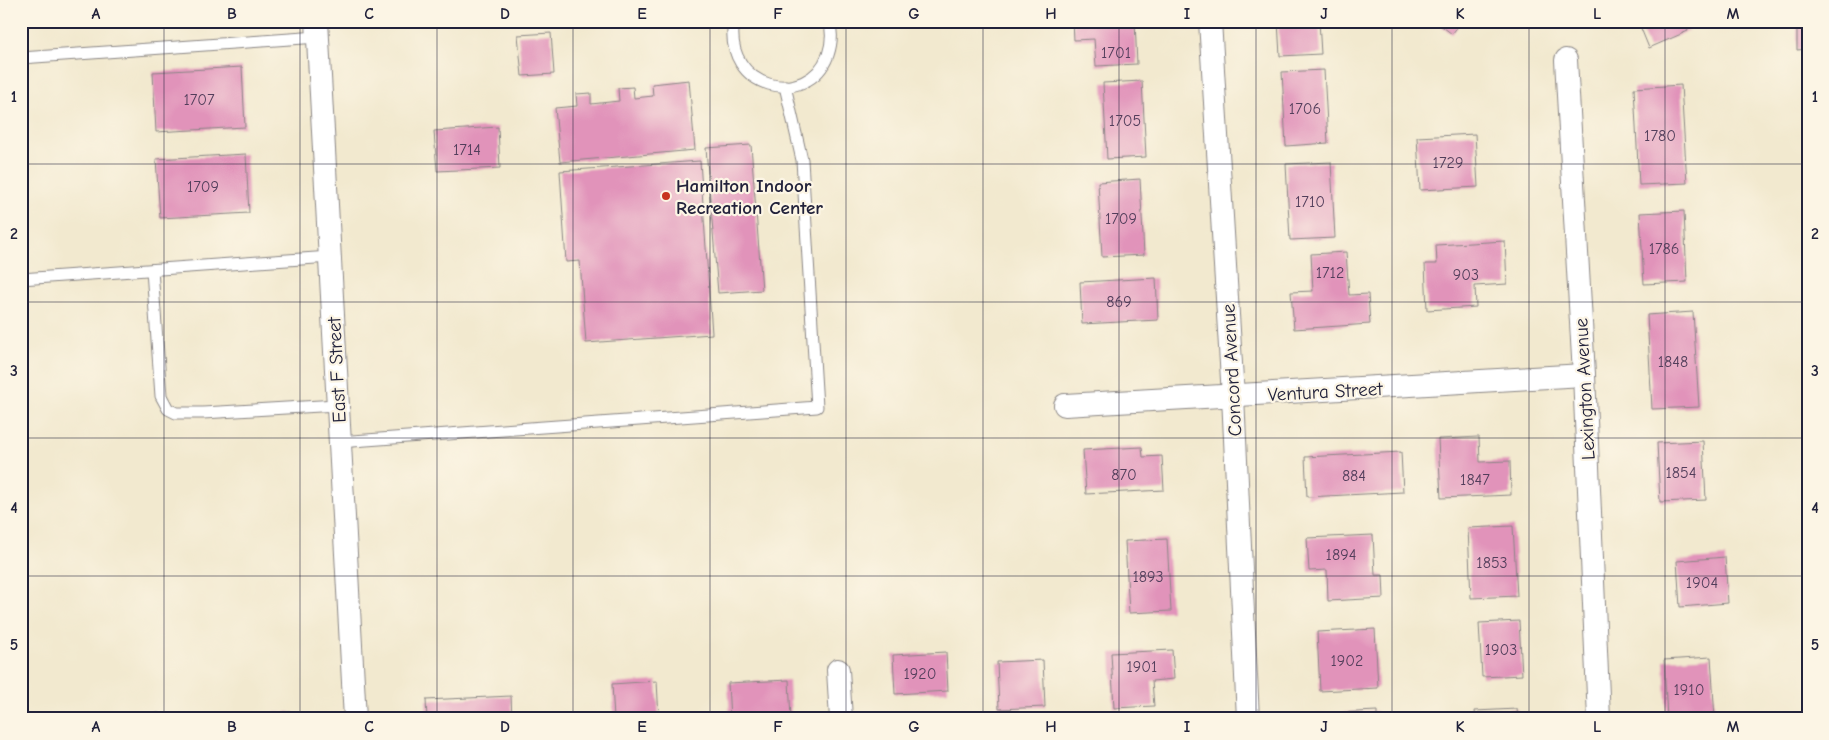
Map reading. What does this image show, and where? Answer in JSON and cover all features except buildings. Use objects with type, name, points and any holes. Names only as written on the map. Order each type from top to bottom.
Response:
[{"type":"street","name":"Concord Avenue","points":[[1210,21],[1233,396],[1248,719]]},
{"type":"street","name":"East F Street","points":[[317,29],[355,719]]},
{"type":"street","name":"Lexington Avenue","points":[[1566,60],[1584,375],[1598,719]]},
{"type":"street","name":"Ventura Street","points":[[1066,405],[1584,375]]},
{"type":"street","points":[[838,670],[842,719]]},
{"type":"lane","points":[[734,21],[732,35],[734,51],[742,66],[753,77],[768,85],[785,86],[801,83],[815,74],[826,61],[831,46],[832,29],[829,21]]},
{"type":"lane","points":[[21,58],[317,29]]},
{"type":"lane","points":[[339,442],[817,407],[802,160],[785,86]]},
{"type":"lane","points":[[21,280],[330,257]]},
{"type":"lane","points":[[152,270],[161,396],[168,409],[176,413],[203,413],[338,406]]},
{"type":"place","name":"Hamilton Indoor Recreation Center","points":[[666,196]]}]
